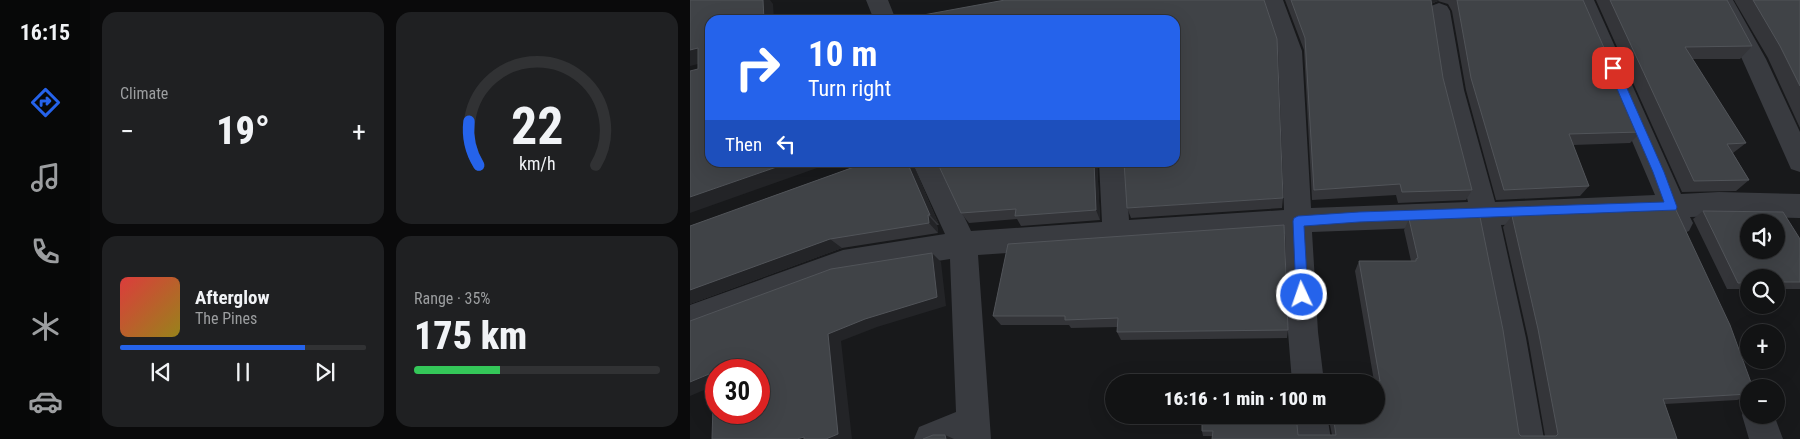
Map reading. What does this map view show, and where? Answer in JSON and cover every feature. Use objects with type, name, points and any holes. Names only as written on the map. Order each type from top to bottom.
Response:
[{"type":"street","points":[[877,0],[883,15]]},
{"type":"street","points":[[1272,0],[1290,51],[1303,332],[1307,374]]},
{"type":"street","points":[[1583,0],[1659,172],[1688,243]]},
{"type":"street","points":[[1722,0],[1739,28],[1762,75],[1800,161]]},
{"type":"street","points":[[1439,11],[1452,90],[1484,214],[1510,338],[1527,439]]},
{"type":"street","points":[[928,167],[963,244],[973,431],[931,439]]},
{"type":"street","points":[[1112,167],[1116,233]]},
{"type":"street","points":[[690,319],[843,262],[963,244],[1359,217],[1484,214],[1719,204],[1800,206]]},
{"type":"street","points":[[1312,424],[1314,439]]},
{"type":"street","points":[[1761,424],[1766,439]]},
{"type":"building","points":[[690,0],[763,0],[764,15],[705,15],[705,167],[777,167],[690,197],[690,71],[698,69],[698,48],[690,50]]},
{"type":"building","points":[[1005,0],[1264,0],[1277,39],[1283,198],[1127,208],[1124,167],[1180,167],[1180,15],[923,15]]},
{"type":"building","points":[[1291,0],[1431,0],[1443,78],[1472,190],[1402,192],[1400,184],[1314,190],[1305,38]]},
{"type":"building","points":[[1457,0],[1583,0],[1641,132],[1569,134],[1589,186],[1504,190],[1471,78]]},
{"type":"building","points":[[1610,0],[1727,0],[1752,46],[1685,47],[1746,143],[1727,144],[1749,180],[1694,181]]},
{"type":"building","points":[[1753,0],[1800,0],[1800,86],[1780,46]]},
{"type":"building","points":[[854,167],[909,167],[930,215],[928,215],[929,223],[830,239],[690,290],[690,226]]},
{"type":"building","points":[[939,167],[1094,167],[1096,210],[1015,216],[1016,209],[961,213]]},
{"type":"building","points":[[1675,208],[1730,325],[1740,352],[1740,369],[1746,369],[1750,379],[1740,379],[1740,395],[1663,399],[1677,439],[1212,439],[1213,431],[1202,431],[1202,424],[1297,424],[1298,435],[1336,435],[1334,424],[1385,424],[1385,374],[1379,374],[1359,261],[1416,261],[1418,258],[1409,219],[1480,217],[1503,330],[1519,434],[1521,436],[1556,436],[1558,434],[1538,329],[1512,216]]},
{"type":"building","points":[[1703,211],[1783,212],[1784,214],[1740,214],[1740,259],[1785,259],[1785,215],[1800,239],[1800,282],[1785,282],[1785,269],[1740,269],[1740,283],[1738,283]]},
{"type":"building","points":[[1284,225],[1288,330],[1117,332],[1118,318],[1065,320],[1065,316],[993,316],[1008,244]]},
{"type":"building","points":[[932,253],[937,297],[865,319],[828,334],[838,434],[826,439],[804,439],[804,437],[797,439],[712,439],[712,424],[770,424],[770,359],[705,359],[705,376],[690,382],[690,321],[831,269]]},
{"type":"building","points":[[933,435],[945,435],[946,439],[923,439]]},
{"type":"route","points":[[1302,295],[1298,221],[1359,217],[1672,207],[1659,172],[1613,68]]}]
